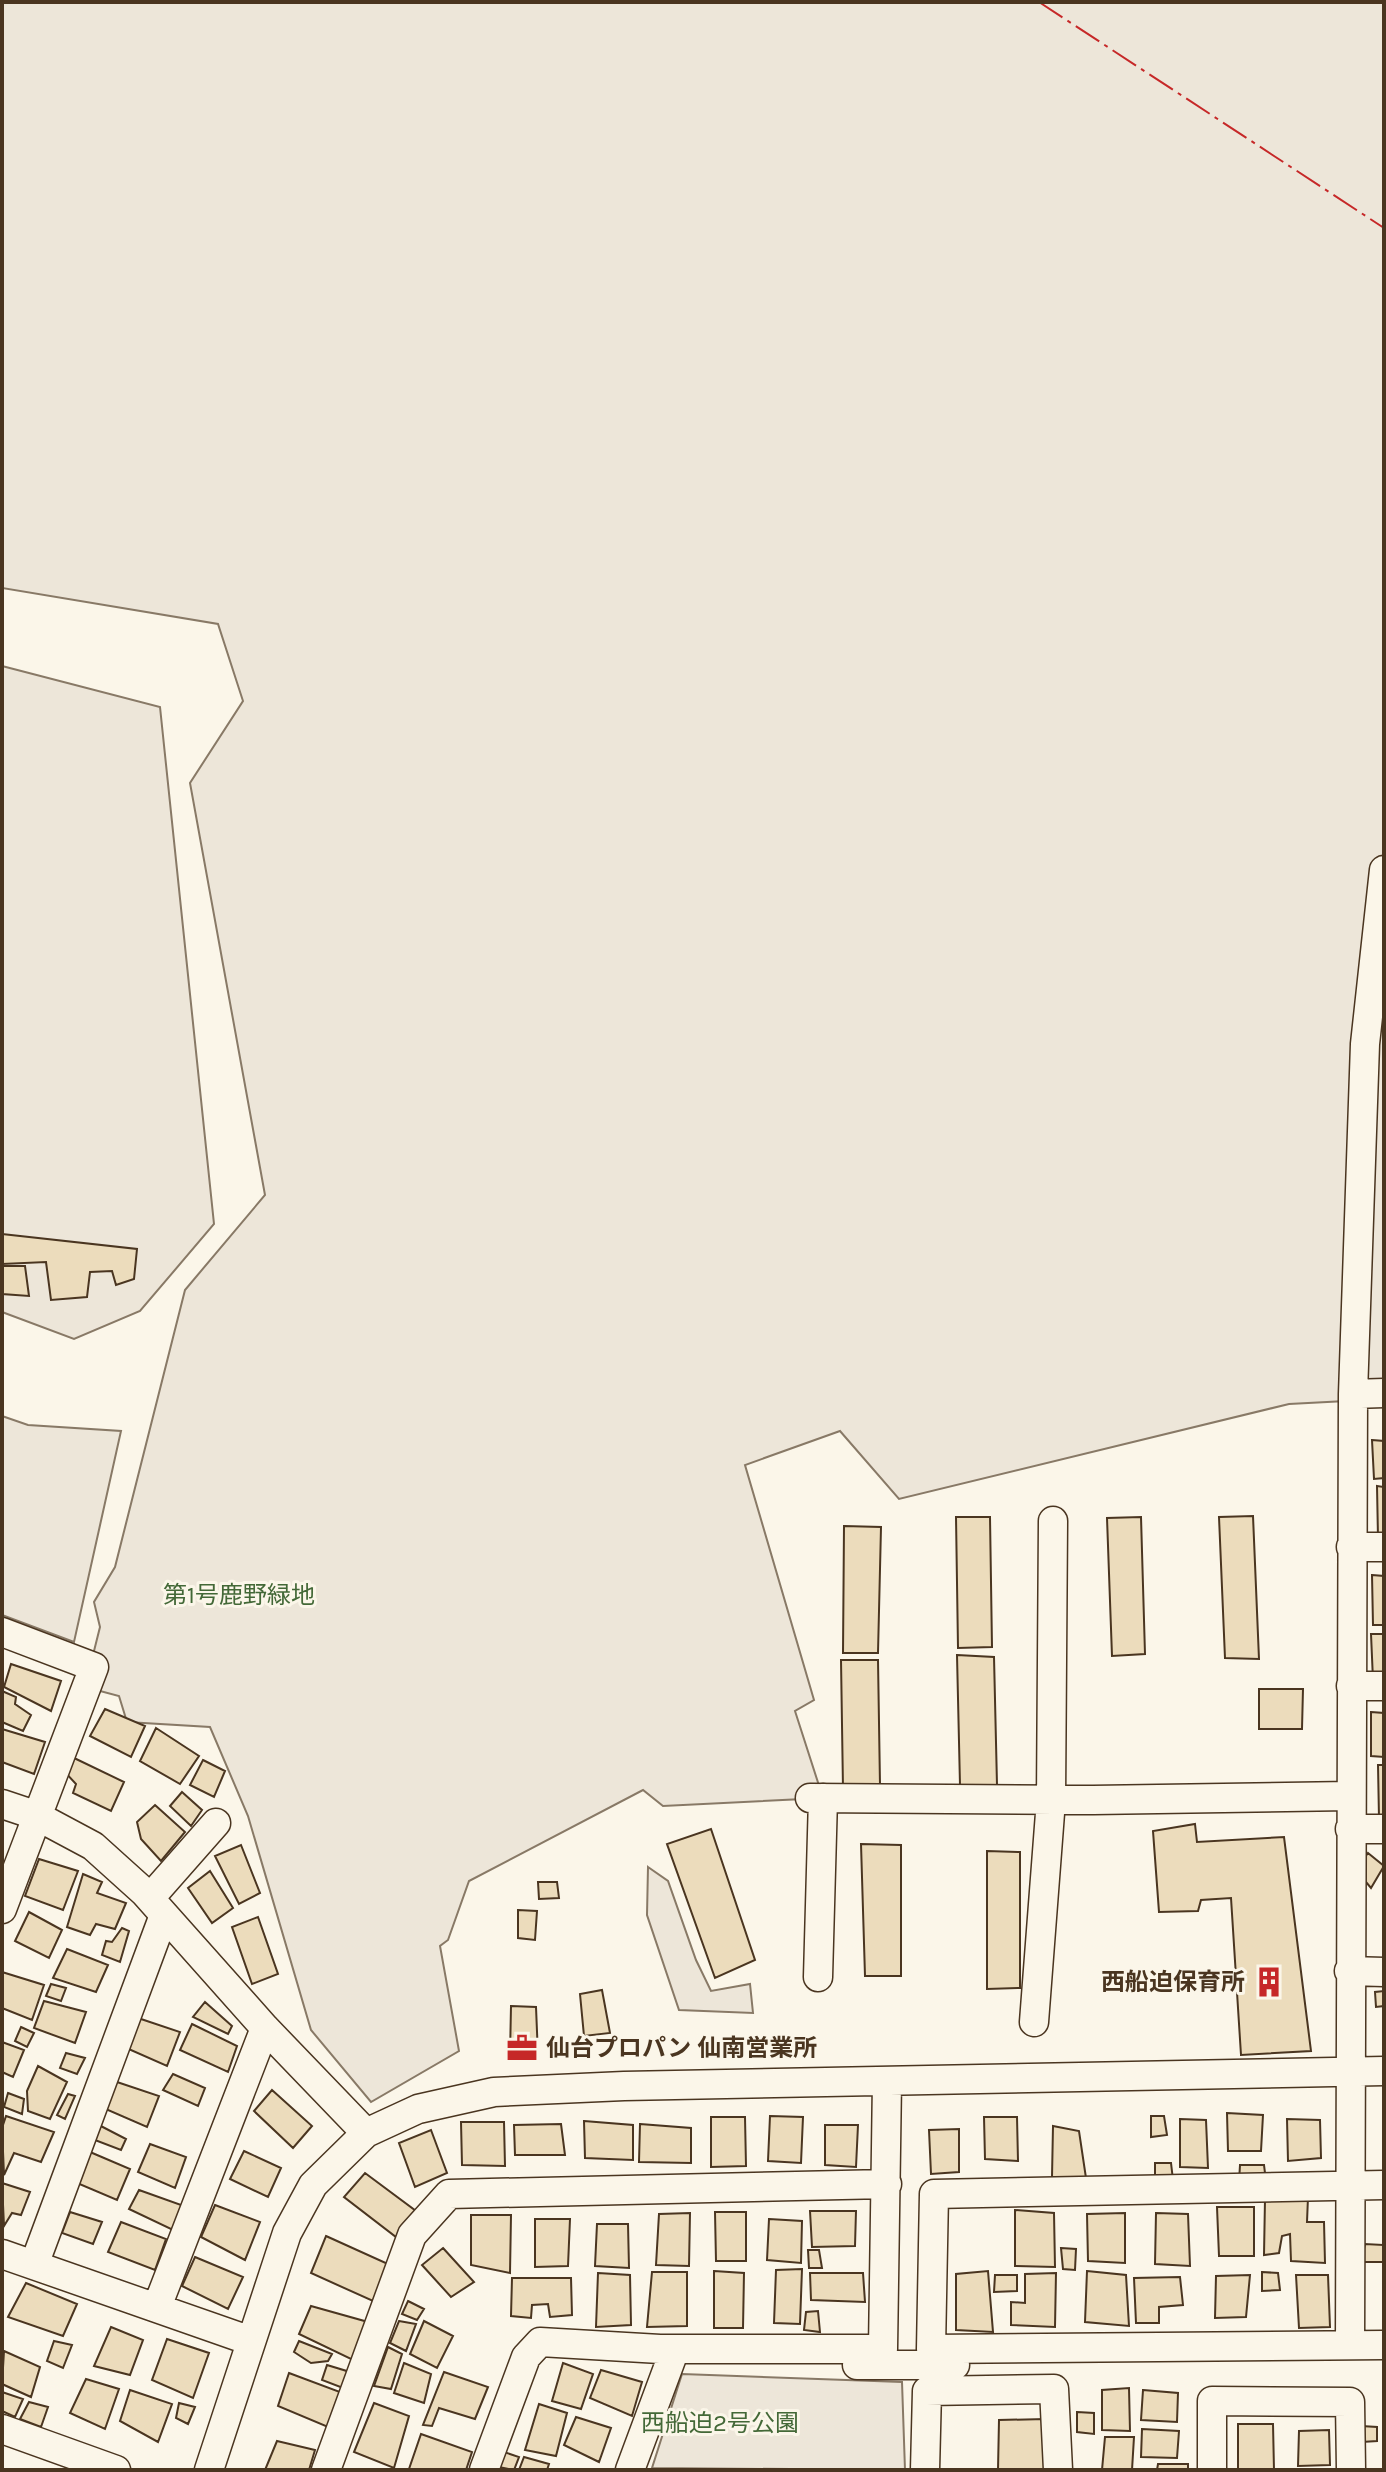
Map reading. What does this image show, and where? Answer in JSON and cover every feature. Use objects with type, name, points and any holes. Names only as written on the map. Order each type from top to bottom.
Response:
[{"type":"street","points":[[1350,2345],[1348,2071],[1353,1394],[1365,1044],[1384,870]]},
{"type":"street","points":[[1353,1394],[1384,1393]]},
{"type":"street","points":[[1034,2022],[1051,1800],[1053,1521]]},
{"type":"street","points":[[1351,1547],[1384,1547]]},
{"type":"street","points":[[2,1632],[94,1667],[35,1815],[2,1909]]},
{"type":"street","points":[[1351,1686],[1384,1686]]},
{"type":"street","points":[[818,1977],[816,1798],[1051,1800],[1349,1796]]},
{"type":"street","points":[[2,1804],[35,1815],[93,1846],[157,1907],[265,2028],[366,2133]]},
{"type":"street","points":[[34,2265],[157,1907],[216,1823]]},
{"type":"street","points":[[1350,1829],[1384,1829]]},
{"type":"street","points":[[1349,1971],[1384,1972]]},
{"type":"street","points":[[157,2307],[265,2028]]},
{"type":"street","points":[[209,2470],[287,2233],[313,2185],[366,2133],[418,2109],[494,2092],[1384,2071]]},
{"type":"street","points":[[682,2357],[883,2349],[887,2081]]},
{"type":"street","points":[[326,2470],[412,2235],[432,2209],[449,2194],[887,2184]]},
{"type":"street","points":[[1384,2185],[934,2194],[931,2349],[1384,2345]]},
{"type":"street","points":[[2,2254],[251,2341]]},
{"type":"street","points":[[484,2470],[526,2357],[540,2342],[682,2357],[1384,2364]]},
{"type":"street","points":[[630,2470],[682,2357]]},
{"type":"street","points":[[925,2470],[927,2391],[1054,2389],[1058,2470]]},
{"type":"street","points":[[1212,2470],[1212,2401],[1228,2401],[1350,2402],[1351,2470]]},
{"type":"street","points":[[2,2429],[116,2470]]},
{"type":"green space","name":"第1号鹿野緑地","points":[[2,2],[1384,2],[1384,1399],[1289,1404],[899,1499],[840,1431],[745,1465],[814,1700],[795,1711],[823,1798],[663,1806],[643,1790],[469,1881],[448,1940],[440,1946],[459,2051],[371,2102],[311,2030],[248,1816],[210,1727],[127,1722],[119,1696],[85,1687],[100,1627],[94,1602],[115,1567],[185,1290],[265,1195],[190,783],[243,701],[218,624],[2,588]]},
{"type":"green space","points":[[2,666],[160,707],[214,1224],[140,1311],[74,1339],[2,1312]]},
{"type":"green space","points":[[2,1416],[28,1425],[121,1431],[74,1642],[2,1615]]},
{"type":"green space","points":[[648,1867],[668,1881],[696,1960],[711,1991],[750,1984],[753,2013],[679,2010],[647,1915]]},
{"type":"green space","name":"西船迫2号公園","points":[[682,2374],[902,2382],[905,2470],[652,2468]]},
{"type":"building","points":[[2,1234],[137,1249],[134,1279],[116,1285],[112,1271],[90,1272],[87,1297],[51,1300],[46,1262],[2,1264]]},
{"type":"building","points":[[2,1266],[25,1266],[29,1296],[2,1294]]},
{"type":"building","points":[[1372,1440],[1384,1441],[1384,1478],[1374,1479]]},
{"type":"building","points":[[1377,1486],[1384,1487],[1384,1539],[1378,1538]]},
{"type":"building","points":[[1253,1516],[1259,1659],[1225,1658],[1219,1517]]},
{"type":"building","points":[[956,1517],[990,1517],[992,1647],[958,1648]]},
{"type":"building","points":[[1141,1517],[1145,1654],[1112,1656],[1107,1518]]},
{"type":"building","points":[[844,1526],[881,1527],[878,1653],[843,1653]]},
{"type":"building","points":[[1372,1575],[1384,1576],[1384,1625],[1373,1625]]},
{"type":"building","points":[[1371,1634],[1384,1634],[1384,1680],[1373,1680]]},
{"type":"building","points":[[957,1655],[994,1657],[997,1785],[960,1785]]},
{"type":"building","points":[[841,1660],[878,1660],[880,1785],[843,1789]]},
{"type":"building","points":[[11,1664],[61,1681],[51,1711],[4,1687]]},
{"type":"building","points":[[1259,1689],[1303,1689],[1302,1729],[1259,1729]]},
{"type":"building","points":[[2,1691],[16,1697],[15,1704],[31,1715],[23,1731],[2,1722]]},
{"type":"building","points":[[105,1709],[145,1726],[131,1757],[90,1736]]},
{"type":"building","points":[[1371,1712],[1384,1713],[1384,1757],[1371,1756]]},
{"type":"building","points":[[156,1728],[199,1756],[180,1784],[140,1761]]},
{"type":"building","points":[[2,1729],[45,1742],[34,1774],[2,1762]]},
{"type":"building","points":[[72,1757],[124,1782],[111,1811],[73,1793],[76,1784],[63,1770]]},
{"type":"building","points":[[203,1760],[225,1771],[214,1797],[190,1785]]},
{"type":"building","points":[[1378,1765],[1384,1765],[1384,1818],[1379,1818]]},
{"type":"building","points":[[182,1792],[202,1810],[191,1826],[170,1806]]},
{"type":"building","points":[[155,1805],[185,1832],[161,1861],[141,1839],[137,1822]]},
{"type":"building","name":"西船迫保育所","points":[[1195,1824],[1197,1842],[1284,1837],[1311,2051],[1241,2055],[1231,1898],[1201,1900],[1198,1911],[1159,1912],[1153,1831]]},
{"type":"building","points":[[711,1829],[755,1960],[715,1978],[667,1844]]},
{"type":"building","points":[[861,1844],[901,1845],[901,1976],[865,1976]]},
{"type":"building","points":[[241,1845],[260,1893],[239,1904],[215,1856]]},
{"type":"building","points":[[987,1851],[1020,1852],[1020,1988],[987,1989]]},
{"type":"building","points":[[1368,1853],[1384,1866],[1371,1888],[1355,1869]]},
{"type":"building","points":[[39,1859],[78,1871],[63,1910],[25,1896]]},
{"type":"building","points":[[210,1871],[233,1908],[212,1923],[188,1888]]},
{"type":"building","points":[[83,1874],[102,1882],[97,1893],[126,1903],[115,1929],[96,1924],[90,1935],[67,1927]]},
{"type":"building","points":[[538,1882],[557,1882],[559,1898],[539,1899]]},
{"type":"building","points":[[518,1910],[537,1911],[535,1940],[518,1938]]},
{"type":"building","points":[[29,1912],[62,1930],[49,1958],[15,1941]]},
{"type":"building","points":[[258,1917],[278,1974],[252,1984],[232,1927]]},
{"type":"building","points":[[122,1928],[129,1931],[120,1962],[102,1955],[106,1941],[112,1942]]},
{"type":"building","points":[[67,1949],[108,1965],[96,1992],[53,1978]]},
{"type":"building","points":[[2,1972],[44,1985],[32,2020],[2,2008]]},
{"type":"building","points":[[51,1984],[66,1988],[61,2001],[46,1996]]},
{"type":"building","points":[[602,1990],[610,2033],[584,2036],[580,1994]]},
{"type":"building","points":[[1384,1991],[1384,2006],[1376,2007],[1375,1992]]},
{"type":"building","points":[[44,2001],[86,2012],[75,2043],[34,2028]]},
{"type":"building","points":[[205,2002],[232,2026],[228,2034],[193,2017]]},
{"type":"building","points":[[511,2006],[536,2007],[538,2056],[510,2056]]},
{"type":"building","points":[[138,2018],[180,2032],[167,2066],[124,2047]]},
{"type":"building","points":[[192,2024],[237,2046],[228,2072],[180,2050]]},
{"type":"building","points":[[21,2027],[34,2033],[27,2047],[15,2041]]},
{"type":"building","points":[[2,2042],[24,2050],[13,2077],[2,2072]]},
{"type":"building","points":[[66,2053],[85,2058],[77,2074],[60,2068]]},
{"type":"building","points":[[38,2066],[67,2082],[50,2119],[28,2111],[27,2091]]},
{"type":"building","points":[[173,2074],[205,2088],[198,2106],[163,2090]]},
{"type":"building","points":[[111,2080],[159,2096],[147,2127],[101,2107]]},
{"type":"building","points":[[272,2090],[312,2126],[293,2148],[254,2111]]},
{"type":"building","points":[[8,2093],[24,2099],[22,2114],[4,2107]]},
{"type":"building","points":[[68,2094],[75,2096],[65,2119],[57,2115]]},
{"type":"building","points":[[1227,2113],[1263,2115],[1261,2151],[1228,2151]]},
{"type":"building","points":[[6,2116],[54,2132],[41,2162],[14,2153],[4,2175],[2,2128]]},
{"type":"building","points":[[770,2116],[803,2117],[801,2163],[768,2161]]},
{"type":"building","points":[[1151,2116],[1164,2116],[1167,2135],[1151,2137]]},
{"type":"building","points":[[711,2117],[745,2117],[746,2166],[711,2167]]},
{"type":"building","points":[[984,2117],[1017,2117],[1018,2161],[985,2159]]},
{"type":"building","points":[[1180,2119],[1206,2120],[1208,2168],[1180,2167]]},
{"type":"building","points":[[1287,2119],[1320,2120],[1321,2158],[1288,2161]]},
{"type":"building","points":[[584,2121],[633,2125],[633,2160],[585,2158]]},
{"type":"building","points":[[461,2122],[504,2122],[505,2166],[462,2165]]},
{"type":"building","points":[[95,2123],[126,2139],[121,2150],[87,2137]]},
{"type":"building","points":[[561,2124],[565,2155],[515,2155],[514,2125]]},
{"type":"building","points":[[640,2124],[691,2128],[691,2163],[639,2162]]},
{"type":"building","points":[[825,2125],[858,2125],[856,2167],[825,2165]]},
{"type":"building","points":[[1053,2126],[1079,2131],[1086,2178],[1052,2177]]},
{"type":"building","points":[[959,2129],[959,2172],[931,2174],[929,2130]]},
{"type":"building","points":[[431,2130],[447,2173],[415,2187],[399,2143]]},
{"type":"building","points":[[150,2144],[186,2157],[175,2188],[138,2172]]},
{"type":"building","points":[[244,2151],[281,2168],[268,2197],[230,2179]]},
{"type":"building","points":[[90,2152],[130,2169],[117,2200],[77,2183]]},
{"type":"building","points":[[1155,2163],[1171,2163],[1173,2180],[1155,2180]]},
{"type":"building","points":[[1240,2165],[1264,2165],[1266,2181],[1239,2182]]},
{"type":"building","points":[[365,2173],[416,2211],[396,2237],[344,2197]]},
{"type":"building","points":[[2,2183],[30,2192],[21,2215],[12,2213],[4,2226]]},
{"type":"building","points":[[139,2190],[184,2206],[173,2230],[129,2209]]},
{"type":"building","points":[[1308,2197],[1307,2222],[1324,2222],[1325,2263],[1291,2261],[1290,2234],[1282,2236],[1279,2253],[1264,2255],[1265,2199]]},
{"type":"building","points":[[215,2205],[260,2222],[245,2260],[201,2237]]},
{"type":"building","points":[[1217,2207],[1254,2207],[1254,2256],[1219,2256]]},
{"type":"building","points":[[1015,2210],[1054,2213],[1055,2267],[1015,2266]]},
{"type":"building","points":[[810,2211],[856,2211],[855,2246],[812,2247]]},
{"type":"building","points":[[70,2212],[102,2222],[93,2244],[62,2233]]},
{"type":"building","points":[[715,2212],[746,2212],[746,2261],[716,2261]]},
{"type":"building","points":[[690,2213],[689,2266],[656,2265],[659,2214]]},
{"type":"building","points":[[1125,2213],[1125,2263],[1088,2261],[1087,2214]]},
{"type":"building","points":[[1156,2213],[1188,2214],[1190,2266],[1155,2264]]},
{"type":"building","points":[[471,2215],[511,2215],[510,2273],[471,2265]]},
{"type":"building","points":[[535,2219],[570,2219],[568,2266],[535,2267]]},
{"type":"building","points":[[769,2219],[802,2221],[801,2263],[767,2260]]},
{"type":"building","points":[[121,2222],[166,2239],[155,2270],[108,2252]]},
{"type":"building","points":[[597,2224],[628,2224],[629,2268],[595,2266]]},
{"type":"building","points":[[326,2236],[388,2264],[373,2301],[311,2273]]},
{"type":"building","points":[[1384,2240],[1384,2262],[1361,2262],[1365,2244],[1383,2245]]},
{"type":"building","points":[[443,2248],[474,2282],[451,2297],[422,2265]]},
{"type":"building","points":[[1061,2248],[1076,2249],[1075,2270],[1063,2269]]},
{"type":"building","points":[[808,2250],[819,2250],[822,2268],[809,2268]]},
{"type":"building","points":[[195,2257],[243,2277],[228,2309],[182,2286]]},
{"type":"building","points":[[802,2269],[800,2324],[774,2323],[776,2270]]},
{"type":"building","points":[[714,2271],[744,2273],[743,2328],[714,2328]]},
{"type":"building","points":[[988,2271],[993,2332],[956,2330],[956,2274]]},
{"type":"building","points":[[1087,2271],[1126,2275],[1129,2326],[1085,2322]]},
{"type":"building","points":[[652,2272],[687,2272],[687,2326],[647,2327]]},
{"type":"building","points":[[1262,2272],[1278,2273],[1280,2290],[1262,2291]]},
{"type":"building","points":[[598,2273],[630,2275],[631,2325],[596,2327]]},
{"type":"building","points":[[810,2273],[863,2273],[865,2302],[811,2300]]},
{"type":"building","points":[[1056,2273],[1055,2327],[1011,2325],[1011,2302],[1025,2303],[1025,2274]]},
{"type":"building","points":[[995,2275],[1017,2275],[1017,2291],[994,2292]]},
{"type":"building","points":[[1250,2275],[1246,2317],[1215,2318],[1216,2276]]},
{"type":"building","points":[[1296,2275],[1328,2275],[1330,2327],[1299,2328]]},
{"type":"building","points":[[1180,2277],[1183,2305],[1159,2307],[1159,2323],[1136,2323],[1134,2278]]},
{"type":"building","points":[[512,2278],[571,2278],[572,2315],[550,2317],[548,2304],[532,2305],[531,2318],[511,2316]]},
{"type":"building","points":[[26,2283],[77,2304],[63,2336],[8,2317]]},
{"type":"building","points":[[408,2301],[424,2309],[417,2320],[402,2314]]},
{"type":"building","points":[[311,2306],[368,2322],[353,2360],[299,2334]]},
{"type":"building","points":[[818,2311],[820,2332],[804,2330],[806,2312]]},
{"type":"building","points":[[399,2321],[416,2324],[406,2351],[390,2343]]},
{"type":"building","points":[[424,2321],[453,2336],[437,2368],[410,2354]]},
{"type":"building","points":[[111,2327],[143,2340],[130,2375],[94,2366]]},
{"type":"building","points":[[167,2339],[209,2353],[193,2398],[152,2380]]},
{"type":"building","points":[[54,2341],[72,2345],[63,2368],[47,2361]]},
{"type":"building","points":[[299,2341],[332,2354],[328,2361],[311,2363],[294,2352]]},
{"type":"building","points":[[388,2347],[402,2354],[391,2389],[374,2386]]},
{"type":"building","points":[[4,2351],[40,2367],[31,2397],[2,2384]]},
{"type":"building","points":[[404,2363],[431,2374],[424,2403],[394,2393]]},
{"type":"building","points":[[563,2363],[593,2374],[581,2409],[552,2401]]},
{"type":"building","points":[[327,2365],[350,2372],[343,2388],[322,2380]]},
{"type":"building","points":[[601,2370],[642,2382],[632,2416],[590,2398]]},
{"type":"building","points":[[444,2372],[488,2387],[475,2419],[439,2408],[432,2426],[423,2425]]},
{"type":"building","points":[[289,2373],[340,2392],[328,2427],[278,2406]]},
{"type":"building","points":[[86,2379],[119,2389],[105,2429],[70,2413]]},
{"type":"building","points":[[1129,2388],[1130,2431],[1102,2430],[1102,2390]]},
{"type":"building","points":[[130,2390],[172,2404],[158,2442],[120,2421]]},
{"type":"building","points":[[1143,2390],[1178,2393],[1177,2422],[1141,2420]]},
{"type":"building","points":[[2,2392],[23,2399],[15,2417],[2,2411]]},
{"type":"building","points":[[29,2402],[48,2407],[41,2427],[20,2419]]},
{"type":"building","points":[[179,2403],[195,2407],[188,2424],[176,2418]]},
{"type":"building","points":[[374,2403],[409,2416],[394,2468],[354,2452]]},
{"type":"building","points":[[539,2404],[567,2413],[556,2456],[525,2450]]},
{"type":"building","points":[[1077,2412],[1094,2413],[1094,2434],[1077,2432]]},
{"type":"building","points":[[576,2417],[611,2428],[599,2462],[564,2445]]},
{"type":"building","points":[[1045,2419],[1047,2470],[998,2470],[999,2420]]},
{"type":"building","points":[[1238,2424],[1273,2424],[1274,2470],[1238,2470]]},
{"type":"building","points":[[1361,2426],[1377,2427],[1377,2441],[1362,2442]]},
{"type":"building","points":[[1142,2429],[1179,2431],[1177,2458],[1141,2457]]},
{"type":"building","points":[[1329,2430],[1330,2465],[1298,2466],[1299,2431]]},
{"type":"building","points":[[421,2434],[472,2452],[466,2470],[409,2469]]},
{"type":"building","points":[[1105,2437],[1134,2437],[1132,2470],[1102,2470]]},
{"type":"building","points":[[277,2441],[315,2450],[309,2470],[265,2470]]},
{"type":"building","points":[[501,2451],[519,2457],[514,2470],[494,2466]]},
{"type":"building","points":[[524,2457],[549,2464],[547,2470],[519,2470]]},
{"type":"building","points":[[1158,2464],[1188,2464],[1188,2470],[1157,2470]]},
{"type":"power","points":[[1039,2],[1384,228]]},
{"type":"place","name":"西船迫保育所","points":[[1269,1982]]},
{"type":"place","name":"仙台プロパン 仙南営業所","points":[[522,2048]]}]
